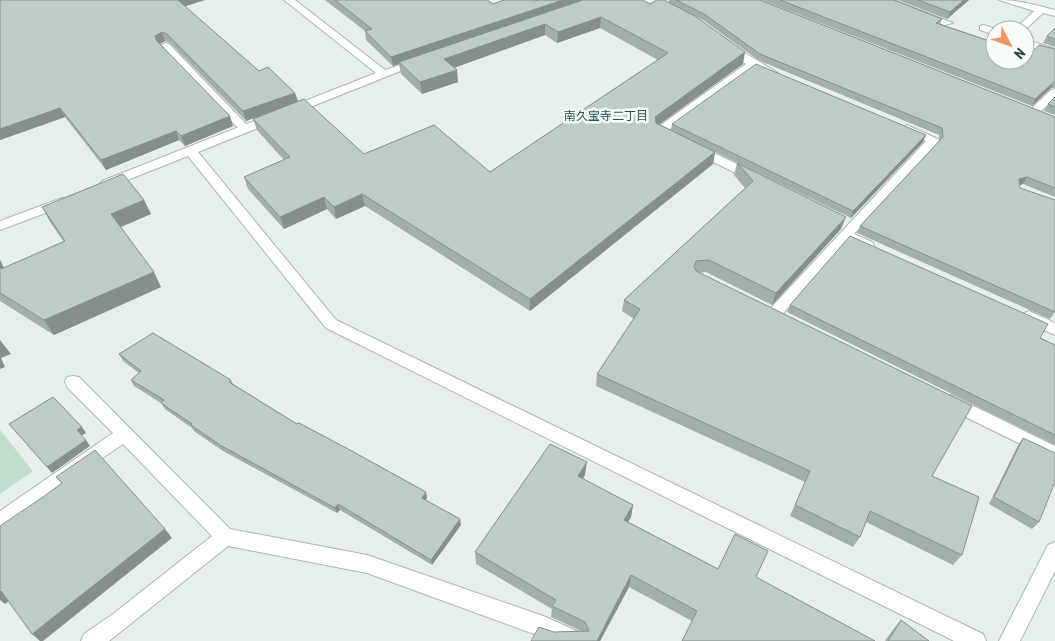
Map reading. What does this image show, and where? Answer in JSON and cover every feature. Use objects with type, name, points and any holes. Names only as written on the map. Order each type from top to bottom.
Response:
[{"type":"street","points":[[290,0],[384,74]]},
{"type":"street","points":[[884,0],[898,2],[948,23]]},
{"type":"street","points":[[1004,0],[1055,13]]},
{"type":"street","points":[[1030,20],[1042,9]]},
{"type":"street","points":[[722,41],[753,64],[780,76]]},
{"type":"street","points":[[165,46],[245,129]]},
{"type":"street","points":[[1035,46],[1055,53]]},
{"type":"street","points":[[91,190],[384,74],[430,58]]},
{"type":"street","points":[[753,64],[659,131],[764,182]]},
{"type":"street","points":[[1048,118],[1029,110],[1055,92]]},
{"type":"street","points":[[774,314],[847,227],[934,140],[898,125]]},
{"type":"street","points":[[190,150],[331,324],[976,641]]},
{"type":"street","points":[[0,226],[72,197]]},
{"type":"street","points":[[847,227],[882,251]]},
{"type":"street","points":[[757,306],[792,323]]},
{"type":"street","points":[[1018,313],[1055,329]]},
{"type":"street","points":[[73,382],[225,537],[367,564],[546,627],[576,641]]},
{"type":"street","points":[[941,397],[1055,454]]},
{"type":"street","points":[[0,521],[125,434]]},
{"type":"street","points":[[91,641],[120,621],[225,537]]},
{"type":"street","points":[[1009,641],[1055,551]]},
{"type":"green space","points":[[0,430],[33,471],[0,494]]},
{"type":"building","points":[[0,0],[178,0],[259,71],[268,67],[295,93],[243,111],[167,34],[162,32],[155,36],[156,40],[230,116],[181,136],[176,131],[101,160],[60,108],[0,129]]},
{"type":"building","points":[[335,0],[487,0],[493,4],[504,0],[563,0],[391,57],[365,31],[372,29]]},
{"type":"building","points":[[583,0],[642,0],[650,4],[657,0],[664,0],[695,16],[745,52],[655,117],[656,123],[715,152],[530,299],[362,194],[334,207],[324,197],[280,217],[244,177],[290,157],[253,119],[304,99],[364,154],[434,125],[490,172],[668,53],[601,17],[558,32],[545,24],[444,59],[457,70],[420,82],[399,62]]},
{"type":"building","points":[[676,0],[760,0],[1055,117],[1055,188],[1027,177],[1019,179],[1020,188],[1055,200],[1055,312],[860,226],[943,137],[942,128],[760,54],[704,14]]},
{"type":"building","points":[[780,0],[894,0],[942,19],[936,23],[985,40],[985,70],[1035,70],[1035,49],[1039,45],[1055,49],[1055,81],[1035,99]]},
{"type":"building","points":[[918,0],[964,0],[950,12]]},
{"type":"building","points":[[1055,28],[1055,39],[1047,36]]},
{"type":"building","points":[[756,64],[926,135],[853,211],[672,124]]},
{"type":"building","points":[[1055,97],[1055,107],[1048,104]]},
{"type":"building","points":[[737,163],[846,217],[776,293],[709,260],[696,261],[694,267],[696,271],[972,406],[932,476],[979,497],[962,555],[870,511],[860,537],[795,505],[810,471],[597,374],[640,309],[624,300],[753,181]]},
{"type":"building","points":[[123,174],[144,200],[111,214],[154,272],[44,320],[0,293],[0,266],[1,269],[65,241],[42,207]]},
{"type":"building","points":[[850,236],[1048,324],[1040,338],[1055,345],[1055,435],[790,305]]},
{"type":"building","points":[[153,333],[231,380],[229,382],[297,424],[299,423],[426,492],[422,498],[460,519],[431,560],[338,504],[335,508],[220,445],[161,403],[164,400],[131,380],[141,371],[119,354]]},
{"type":"building","points":[[53,397],[82,427],[77,430],[86,440],[47,467],[9,424]]},
{"type":"building","points":[[1023,438],[1055,453],[1055,482],[1039,522],[994,497]]},
{"type":"building","points":[[550,444],[587,462],[578,476],[633,505],[624,520],[718,569],[735,534],[768,551],[756,577],[875,641],[682,641],[697,611],[631,575],[597,641],[531,641],[539,627],[554,632],[589,631],[585,622],[552,606],[556,600],[475,552]]},
{"type":"building","points":[[95,450],[165,529],[32,634],[0,592],[0,526],[62,483],[56,477]]},
{"type":"building","points":[[901,620],[929,641],[888,641]]},
{"type":"district","name":"南久宝寺二丁目","points":[[606,116]]}]
